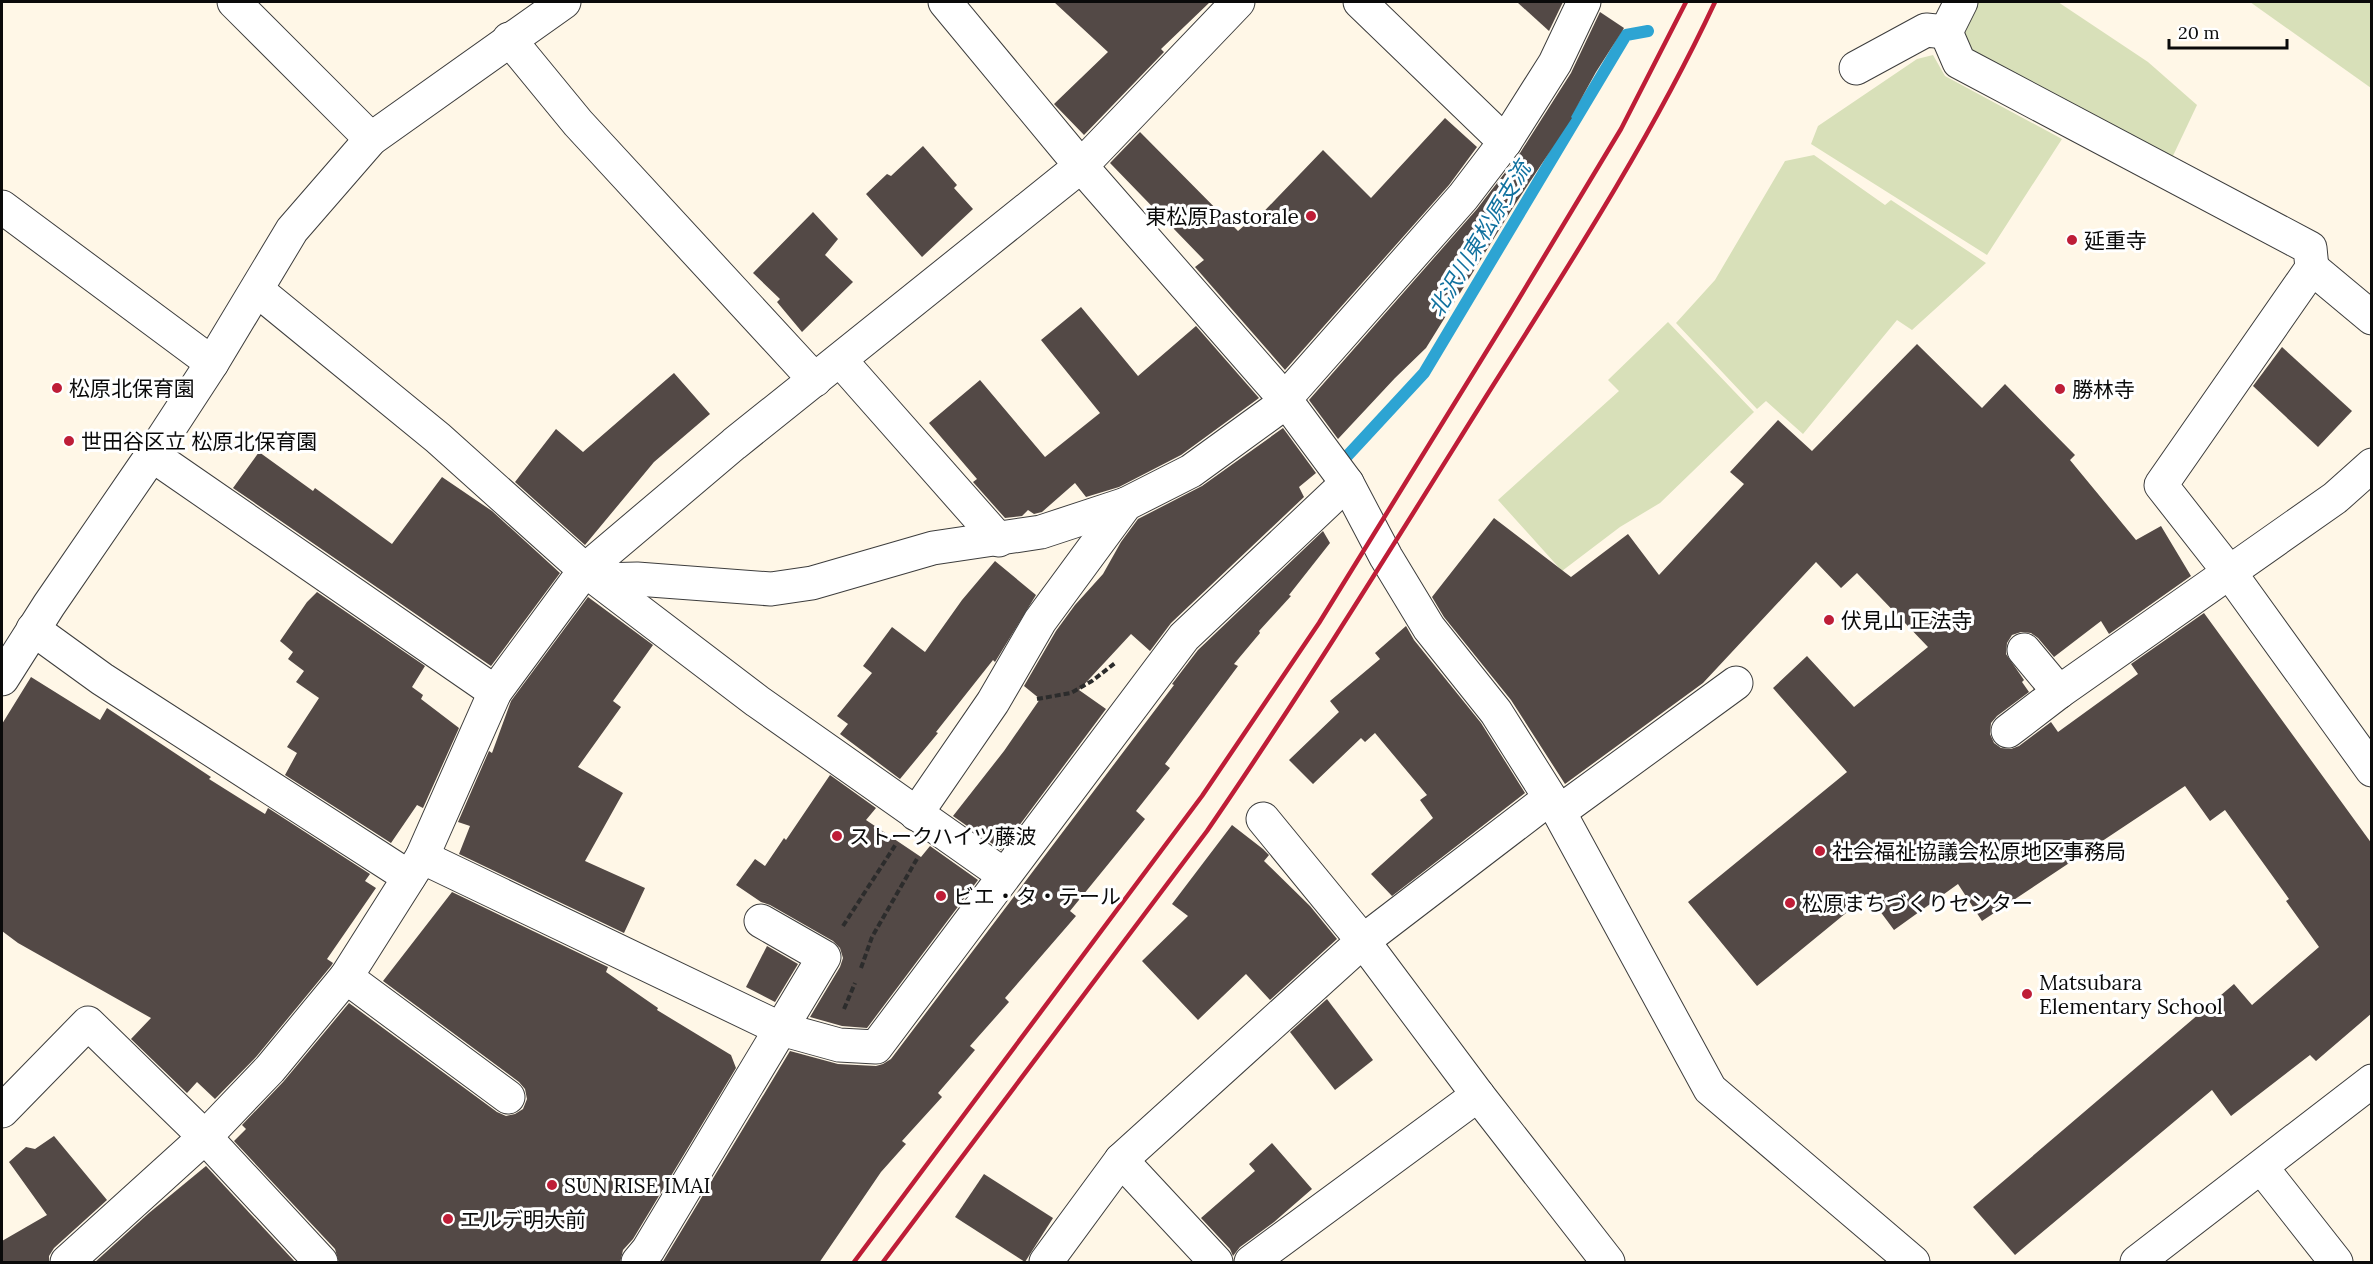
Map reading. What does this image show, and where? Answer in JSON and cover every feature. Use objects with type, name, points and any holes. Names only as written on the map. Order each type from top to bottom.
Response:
[{"type":"street","points":[[234,2],[371,139]]},
{"type":"street","points":[[2,679],[33,629],[153,455],[212,363],[292,230],[371,139],[564,2]]},
{"type":"street","points":[[945,2],[1081,166],[1284,398],[1347,483],[1386,557],[1429,628],[1496,712],[1554,805],[1710,1089],[1913,1263]]},
{"type":"street","points":[[67,1263],[205,1137],[270,1069],[346,977],[416,867],[495,692],[592,575],[734,444],[1081,166],[1238,2]]},
{"type":"street","points":[[1360,2],[1505,142]]},
{"type":"street","points":[[592,575],[771,589],[812,583],[933,548],[1041,532],[1126,504],[1191,471],[1275,410],[1463,197],[1505,142],[1555,63],[1584,2]]},
{"type":"street","points":[[1961,2],[1946,32],[1959,62],[2310,248],[2312,268],[2161,485],[2230,573],[2372,770]]},
{"type":"street","points":[[1856,68],[1926,30],[1946,32]]},
{"type":"street","points":[[509,39],[578,123],[815,380]]},
{"type":"street","points":[[2,207],[212,363]]},
{"type":"street","points":[[2312,268],[2372,318]]},
{"type":"street","points":[[257,290],[438,438],[592,575],[757,701],[1004,875]]},
{"type":"street","points":[[840,360],[999,540]]},
{"type":"street","points":[[153,455],[495,692]]},
{"type":"street","points":[[2008,731],[2059,692],[2335,498],[2372,465]]},
{"type":"street","points":[[33,629],[102,679],[416,867],[781,1029],[839,1045],[876,1047],[1184,637],[1347,483]]},
{"type":"street","points":[[926,820],[1040,621],[1126,504]]},
{"type":"street","points":[[2024,650],[2059,692]]},
{"type":"street","points":[[1046,1263],[1121,1160],[1363,941],[1554,805],[1736,683]]},
{"type":"street","points":[[1263,819],[1363,941],[1608,1263]]},
{"type":"street","points":[[638,1263],[648,1251],[824,957],[761,921]]},
{"type":"street","points":[[346,977],[508,1097]]},
{"type":"street","points":[[2,1111],[88,1023],[205,1137],[321,1263]]},
{"type":"street","points":[[2137,1263],[2372,1081]]},
{"type":"street","points":[[1251,1263],[1478,1095]]},
{"type":"street","points":[[1121,1160],[1216,1263]]},
{"type":"street","points":[[2262,1168],[2336,1263]]},
{"type":"path","points":[[824,957],[926,820]]},
{"type":"path","points":[[829,1043],[872,938],[926,820]]},
{"type":"green space","points":[[1976,2],[2058,2],[2148,62],[2197,105],[2171,160],[1963,50],[1957,37]]},
{"type":"green space","points":[[2250,2],[2371,2],[2371,88]]},
{"type":"green space","points":[[1933,55],[1945,76],[2062,139],[1987,255],[1811,144],[1818,126],[1917,59]]},
{"type":"green space","points":[[1814,155],[1885,205],[1891,200],[1986,263],[1912,330],[1897,320],[1803,434],[1766,401],[1757,409],[1676,323],[1715,280],[1785,161]]},
{"type":"green space","points":[[1668,322],[1754,412],[1660,503],[1620,527],[1562,571],[1498,500],[1619,391],[1608,380]]},
{"type":"building","points":[[1054,2],[1210,2],[1161,49],[1164,52],[1084,135],[1054,104],[1108,52]]},
{"type":"building","points":[[1517,2],[1563,2],[1549,31]]},
{"type":"building","points":[[1600,12],[1624,28],[1596,72],[1572,118],[1514,206],[1426,348],[1338,439],[1309,400],[1477,209],[1520,153],[1571,73]]},
{"type":"building","points":[[1445,118],[1477,147],[1449,185],[1285,370],[1195,267],[1204,260],[1110,163],[1140,132],[1238,231],[1246,224],[1249,227],[1323,150],[1371,198]]},
{"type":"building","points":[[923,146],[957,185],[954,188],[973,209],[922,257],[866,194],[887,174],[891,176]]},
{"type":"building","points":[[813,212],[838,239],[825,255],[853,282],[802,332],[777,302],[780,299],[753,273]]},
{"type":"building","points":[[1081,307],[1138,376],[1196,326],[1259,398],[1181,455],[1119,487],[1086,497],[1075,483],[1042,512],[1034,514],[1028,510],[1022,516],[1005,518],[973,482],[977,479],[929,423],[980,380],[1045,457],[1100,413],[1041,340]]},
{"type":"building","points":[[1917,344],[1982,408],[2005,384],[2075,455],[2070,460],[2136,540],[2161,526],[2191,576],[2109,634],[2101,621],[2054,657],[2031,633],[2021,632],[2012,635],[2007,643],[2006,654],[2024,680],[2022,682],[2029,692],[1991,723],[1990,734],[1994,743],[2001,748],[2011,749],[2019,746],[2051,722],[2058,732],[2138,674],[2131,664],[2204,613],[2372,844],[2372,1013],[2316,1061],[2310,1055],[2231,1116],[2212,1090],[2015,1255],[1973,1207],[2234,984],[2252,1005],[2319,947],[2286,901],[2289,899],[2225,810],[2210,821],[2185,786],[1982,921],[1958,884],[1894,930],[1868,895],[1757,986],[1688,902],[1847,772],[1773,688],[1807,656],[1854,707],[1928,647],[1857,573],[1841,588],[1816,562],[1703,683],[1565,784],[1511,700],[1444,617],[1432,597],[1494,518],[1571,577],[1628,534],[1659,575],[1744,484],[1730,472],[1778,420],[1812,451]]},
{"type":"building","points":[[2282,347],[2352,411],[2318,447],[2253,386]]},
{"type":"building","points":[[674,373],[710,414],[654,462],[585,545],[515,482],[556,429],[583,452]]},
{"type":"building","points":[[1283,428],[1316,473],[1299,487],[1304,497],[1171,623],[1150,651],[1131,634],[1079,690],[1106,709],[1001,850],[953,816],[1004,751],[1040,699],[1024,686],[1056,631],[1075,605],[1103,574],[1121,542],[1138,519],[1202,486]]},
{"type":"building","points":[[259,452],[313,491],[315,488],[392,544],[442,477],[492,511],[560,573],[491,666],[233,488]]},
{"type":"building","points":[[1323,531],[1330,543],[1289,595],[1291,596],[1259,631],[1260,633],[1234,664],[1238,666],[1165,764],[1170,768],[1136,811],[1145,819],[1070,911],[1076,916],[1005,998],[1009,1002],[970,1046],[975,1050],[938,1093],[942,1097],[902,1141],[906,1144],[881,1172],[819,1263],[662,1263],[790,1051],[838,1064],[876,1066],[891,1059],[1174,685],[1172,684],[1198,650]]},
{"type":"building","points":[[995,561],[1036,595],[995,662],[993,660],[900,779],[840,734],[848,724],[837,716],[872,673],[863,666],[892,627],[925,652],[962,600]]},
{"type":"building","points":[[317,592],[425,666],[412,687],[423,695],[421,699],[459,728],[423,808],[417,805],[391,843],[285,775],[297,753],[287,747],[319,698],[296,682],[304,671],[288,659],[293,652],[280,641],[307,602]]},
{"type":"building","points":[[588,597],[653,645],[613,701],[621,707],[578,767],[623,793],[585,861],[645,888],[624,933],[459,854],[470,826],[458,822],[489,751],[492,753],[511,701]]},
{"type":"building","points":[[1406,626],[1414,640],[1481,723],[1525,793],[1392,896],[1371,874],[1433,818],[1420,800],[1427,795],[1375,733],[1365,742],[1361,738],[1313,784],[1289,760],[1339,712],[1330,701],[1380,659],[1375,653]]},
{"type":"building","points":[[31,677],[100,720],[107,708],[211,777],[209,779],[265,814],[268,808],[370,874],[365,881],[376,888],[327,959],[333,963],[331,966],[256,1057],[215,1099],[197,1082],[187,1093],[131,1039],[151,1018],[18,943],[2,931],[2,724]]},
{"type":"building","points":[[830,775],[876,808],[866,820],[921,857],[930,846],[978,880],[867,1028],[842,1026],[810,1017],[840,967],[843,958],[840,948],[833,941],[761,902],[736,885],[755,859],[765,866],[784,838],[786,840]]},
{"type":"building","points":[[1232,825],[1269,855],[1264,861],[1310,906],[1337,939],[1270,1000],[1246,974],[1198,1020],[1142,961],[1188,916],[1172,904]]},
{"type":"building","points":[[452,892],[608,967],[606,972],[658,1008],[657,1010],[731,1055],[736,1068],[633,1239],[623,1250],[620,1263],[339,1263],[335,1249],[234,1141],[246,1129],[242,1125],[284,1081],[349,1003],[497,1112],[506,1116],[523,1109],[527,1099],[525,1089],[519,1082],[383,981]]},
{"type":"building","points":[[767,946],[798,964],[775,1002],[746,987]]},
{"type":"building","points":[[1327,999],[1373,1060],[1335,1090],[1290,1032]]},
{"type":"building","points":[[54,1136],[107,1200],[54,1248],[49,1256],[49,1263],[2,1263],[2,1241],[47,1215],[9,1162],[26,1147],[35,1149]]},
{"type":"building","points":[[1272,1143],[1312,1189],[1274,1222],[1240,1247],[1233,1256],[1230,1249],[1201,1218],[1255,1171],[1249,1164]]},
{"type":"building","points":[[206,1166],[296,1263],[94,1263],[149,1213]]},
{"type":"building","points":[[984,1174],[1053,1218],[1025,1262],[955,1217]]},
{"type":"waterway","name":"北沢川東松原支流","points":[[1337,467],[1424,373],[1626,35],[1648,31]]},
{"type":"railway","points":[[854,1262],[1202,796],[1319,623],[1621,129],[1686,2]]},
{"type":"railway","points":[[883,1262],[1207,831],[1278,725],[1381,565],[1605,206],[1663,105],[1715,2]]},
{"type":"place","name":"東松原Pastorale","points":[[1311,216]]},
{"type":"place","name":"延重寺","points":[[2072,240]]},
{"type":"place","name":"松原北保育園","points":[[57,388]]},
{"type":"place","name":"勝林寺","points":[[2060,389]]},
{"type":"place","name":"世田谷区立 松原北保育園","points":[[69,441]]},
{"type":"place","name":"伏見山 正法寺","points":[[1829,620]]},
{"type":"place","name":"ストークハイツ藤波","points":[[837,836]]},
{"type":"place","name":"社会福祉協議会松原地区事務局","points":[[1820,851]]},
{"type":"place","name":"ビエ・タ・テール","points":[[941,896]]},
{"type":"place","name":"松原まちづくりセンター","points":[[1790,903]]},
{"type":"place","name":"Matsubara Elementary School","points":[[2027,994]]},
{"type":"place","name":"SUN RISE IMAI","points":[[552,1185]]},
{"type":"place","name":"エルデ明大前","points":[[448,1219]]}]
